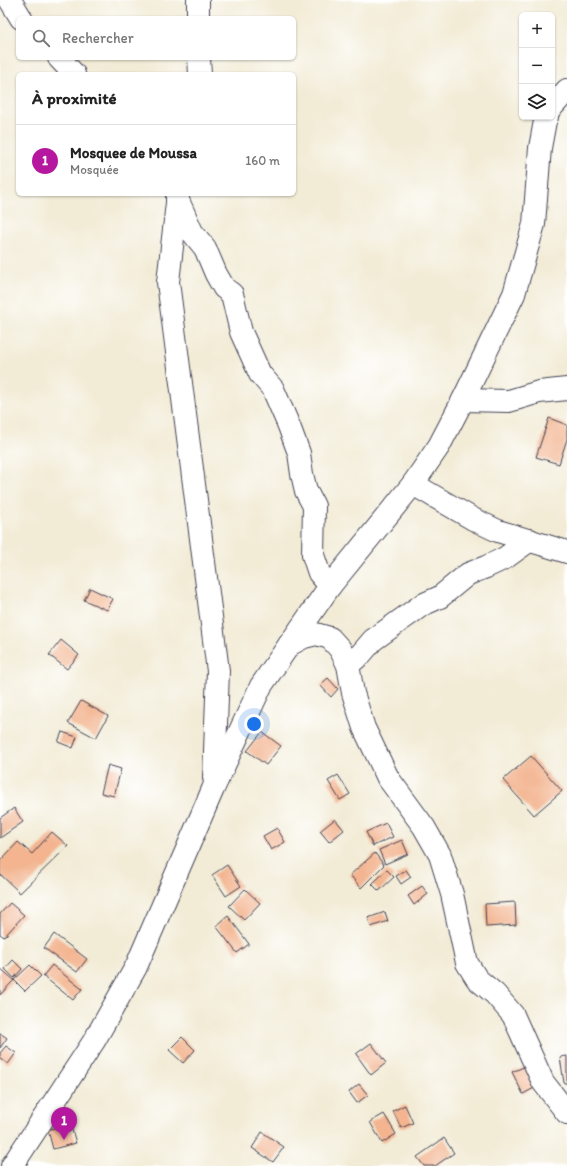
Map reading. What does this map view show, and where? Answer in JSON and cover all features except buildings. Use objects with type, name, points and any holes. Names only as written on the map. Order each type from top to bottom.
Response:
[{"type":"street","points":[[10,0],[21,16]]},
{"type":"street","points":[[198,0],[198,16]]},
{"type":"street","points":[[61,60],[72,72]]},
{"type":"street","points":[[199,60],[200,72]]},
{"type":"street","points":[[555,104],[567,90]]},
{"type":"street","points":[[12,1166],[94,1041],[136,967],[213,789],[261,686],[330,586],[413,484],[439,446],[463,400],[514,294],[534,224],[540,148],[545,120]]},
{"type":"street","points":[[176,196],[192,232],[205,248],[216,274],[224,288],[232,294],[241,332],[260,374],[273,389],[289,426],[299,453],[306,491],[314,506],[312,555],[319,573],[330,586]]},
{"type":"street","points":[[176,196],[168,282],[218,671],[213,789]]},
{"type":"street","points":[[463,400],[509,401],[539,392],[567,389]]},
{"type":"street","points":[[413,484],[473,519],[498,530],[567,552]]},
{"type":"street","points":[[348,665],[374,640],[422,605],[440,597],[468,574],[505,558],[530,540]]},
{"type":"street","points":[[289,645],[304,637],[316,634],[330,638],[374,640]]},
{"type":"street","points":[[330,638],[340,649],[348,665],[353,693],[364,728],[388,778],[424,827],[440,855],[452,894],[467,963],[477,979],[495,994],[513,1015],[543,1082],[567,1113]]},
{"type":"place","name":"Mosquee de Moussa","points":[[64,1140]]}]
